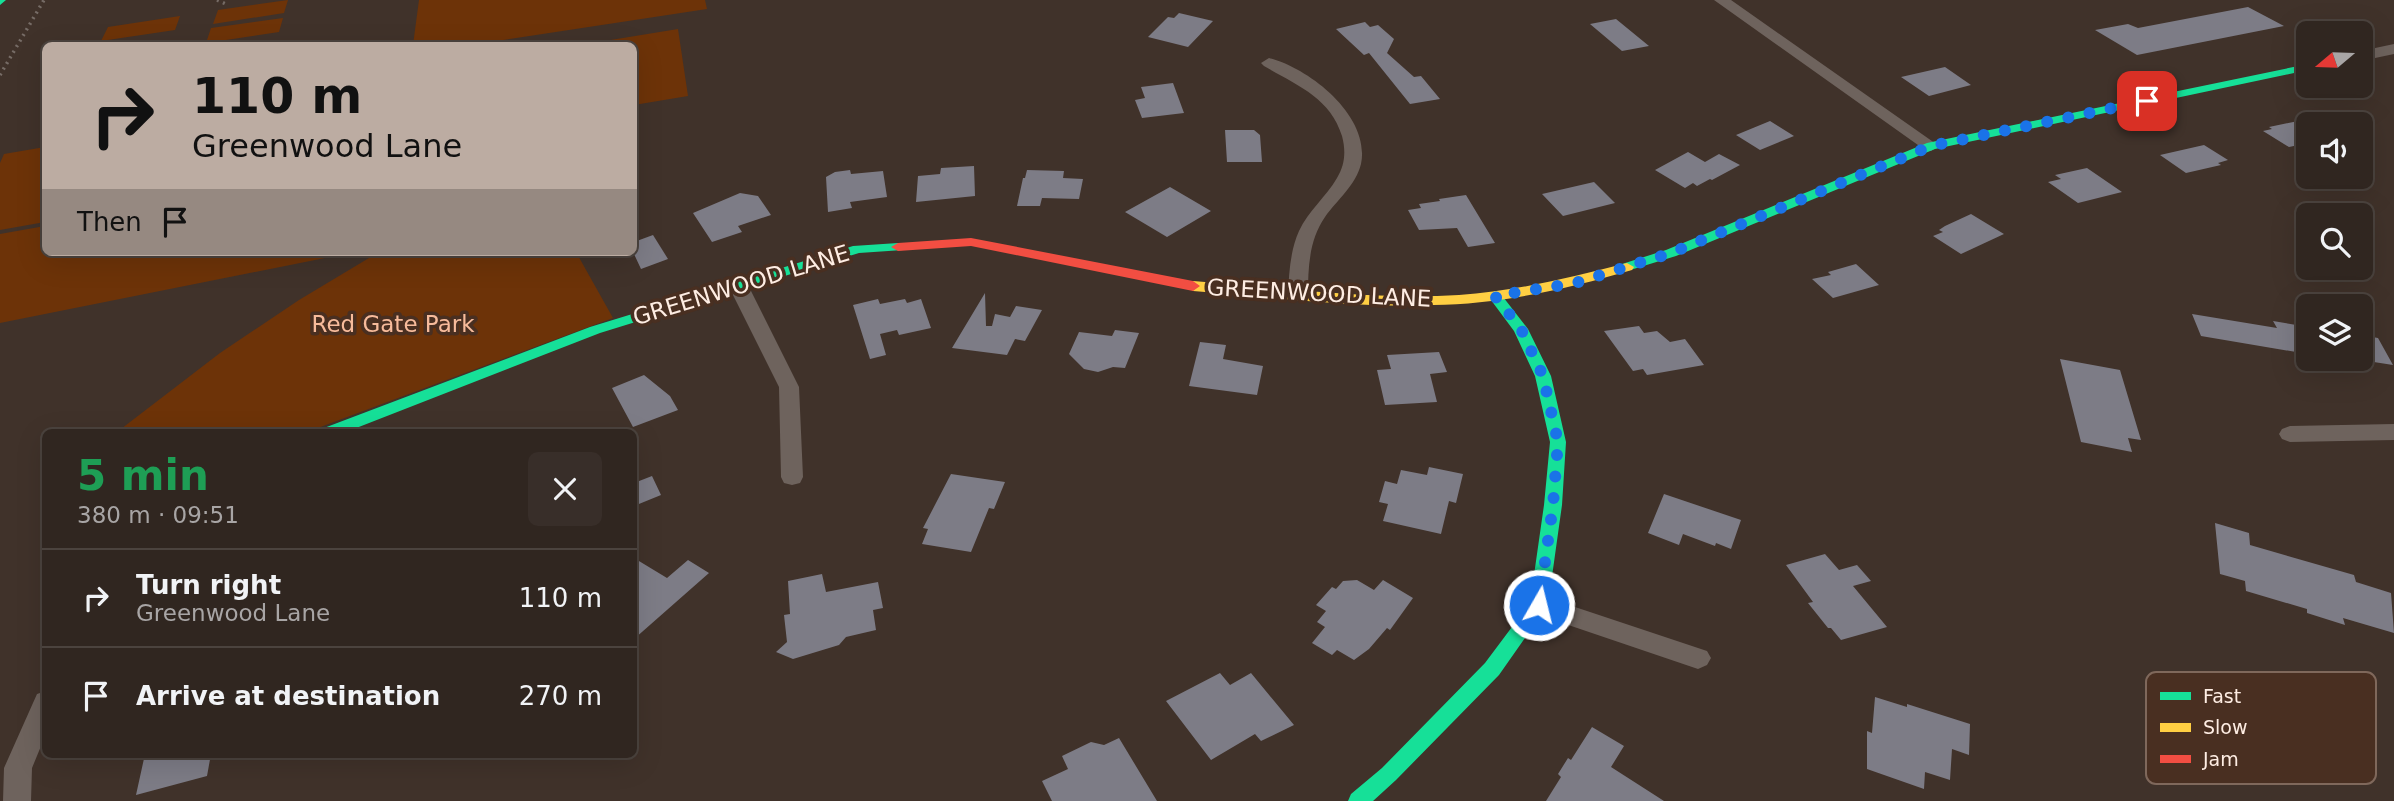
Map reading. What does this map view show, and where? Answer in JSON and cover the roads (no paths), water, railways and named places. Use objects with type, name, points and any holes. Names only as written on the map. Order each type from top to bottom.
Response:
[{"type":"street","points":[[1721,0],[1931,146]]},
{"type":"street","points":[[2373,54],[2394,50]]},
{"type":"street","points":[[1269,63],[1318,90],[1340,114],[1352,140],[1352,164],[1336,193],[1312,222],[1300,253],[1298,295]]},
{"type":"street","name":"GREENWOOD LANE","points":[[338,429],[595,330],[858,249],[971,242],[1189,286],[1407,300],[1495,296],[1575,283],[1671,253],[1931,146],[2296,70]]},
{"type":"street","points":[[739,287],[789,387],[792,477]]},
{"type":"street","points":[[1357,801],[1389,774],[1492,669],[1539,605],[1553,505],[1558,442],[1543,376],[1521,329],[1495,296]]},
{"type":"street","points":[[2290,434],[2394,432]]},
{"type":"street","points":[[1539,605],[1698,658]]},
{"type":"street","points":[[17,801],[18,768],[42,711]]},
{"type":"park label","name":"Red Gate Park","points":[[393,324]]}]
